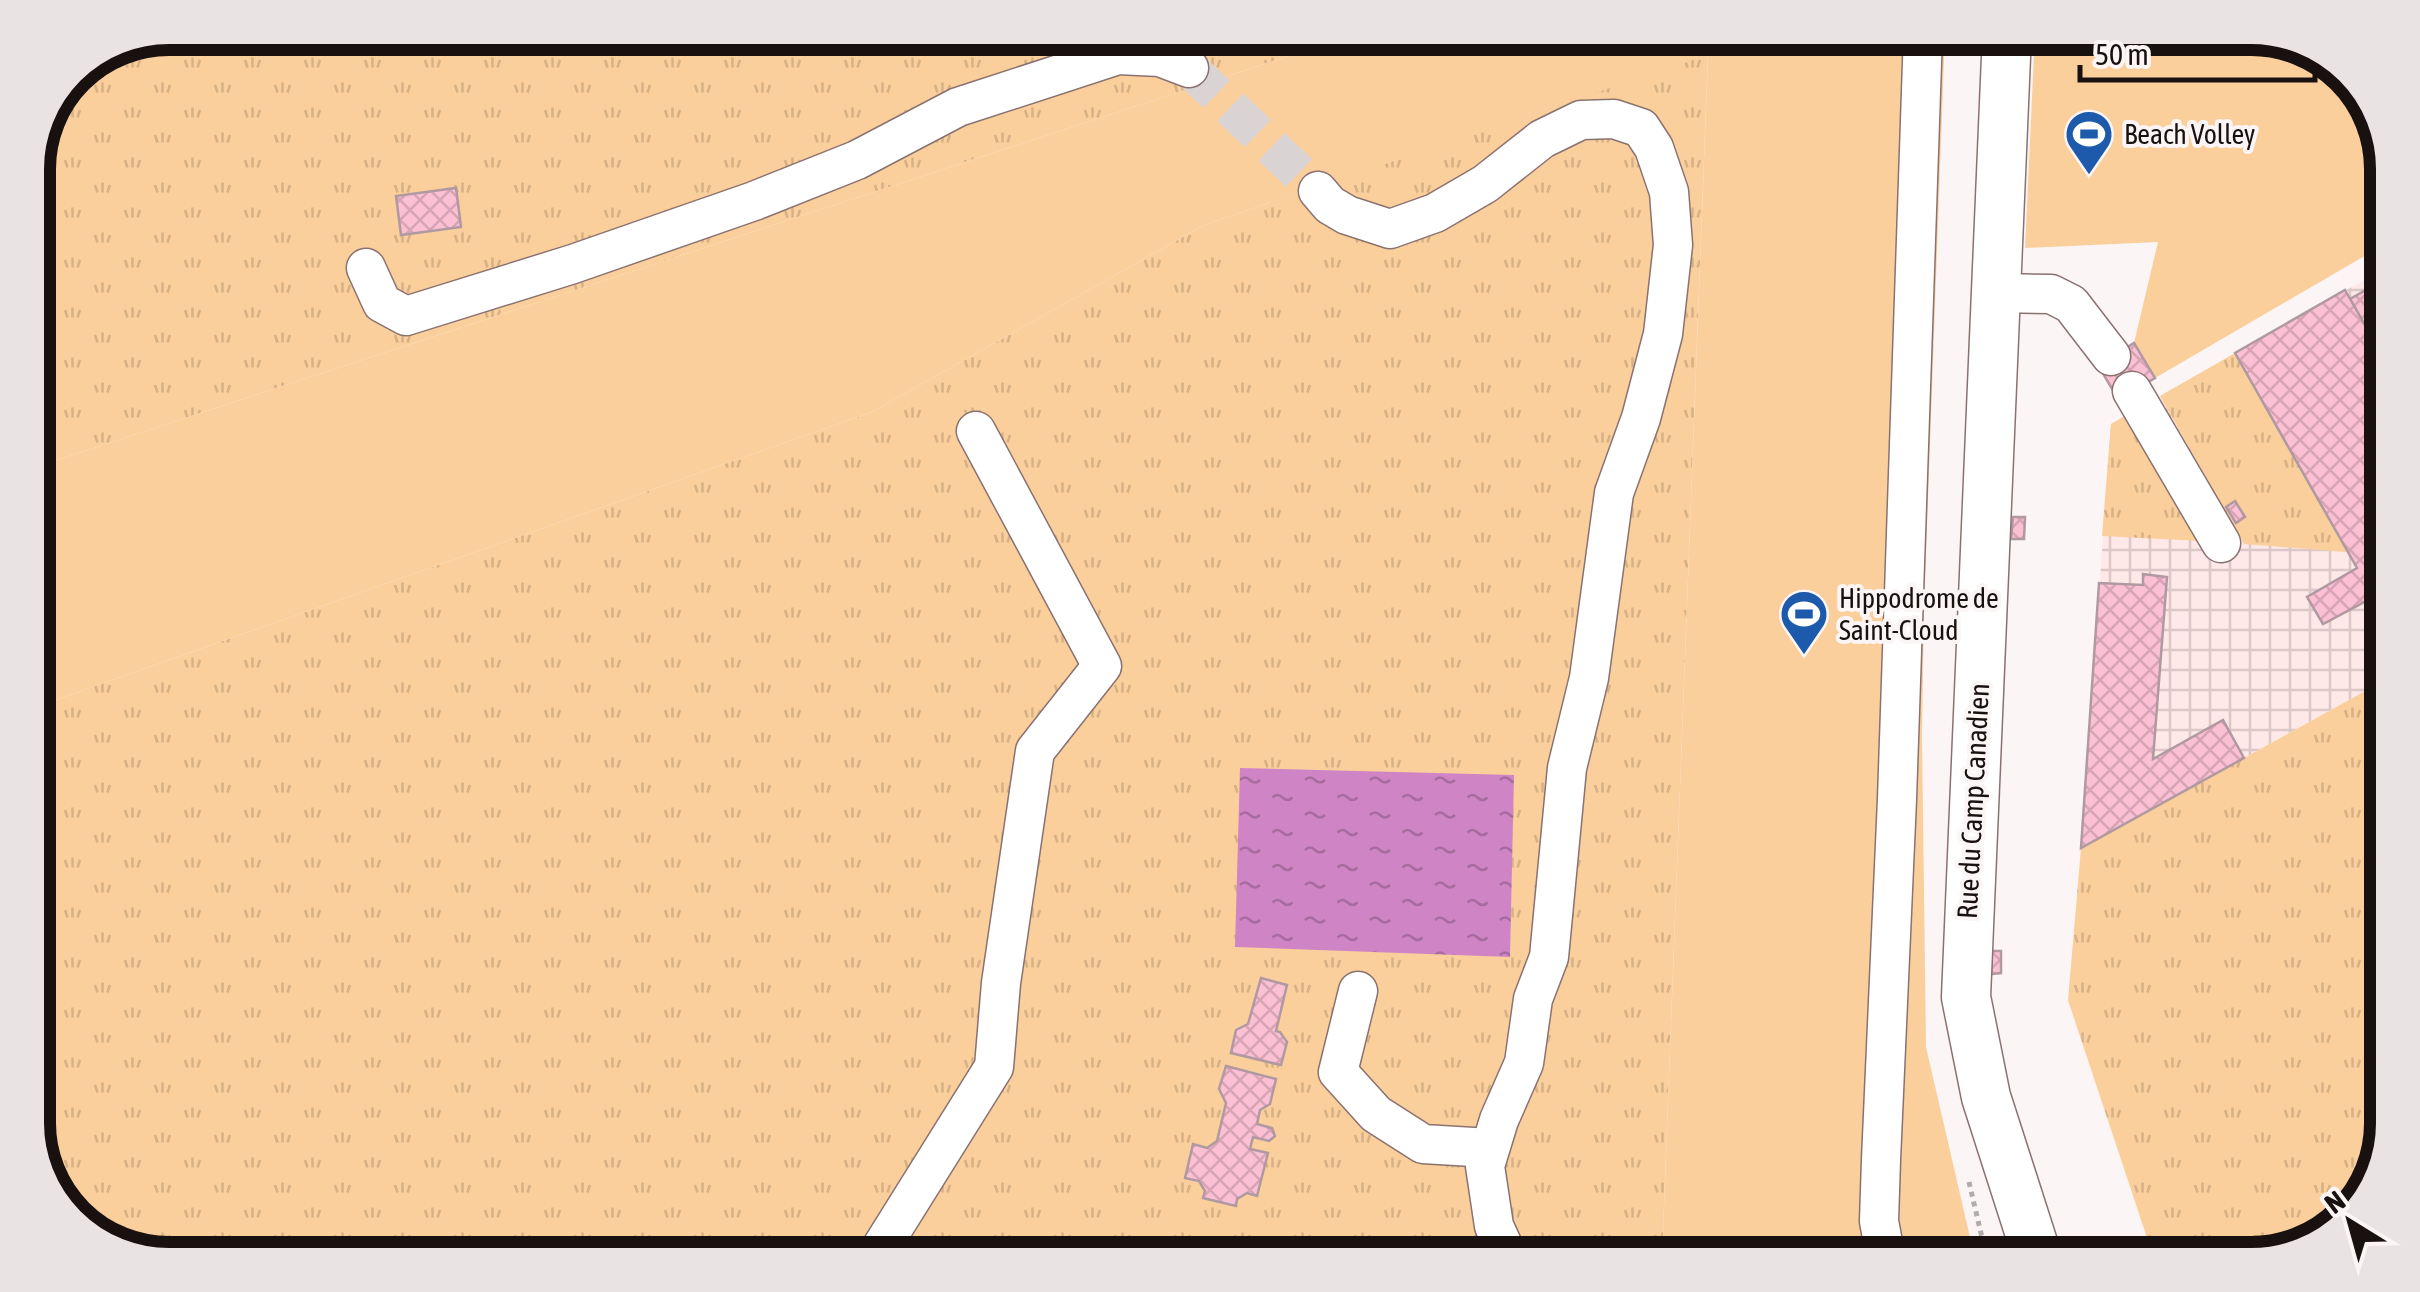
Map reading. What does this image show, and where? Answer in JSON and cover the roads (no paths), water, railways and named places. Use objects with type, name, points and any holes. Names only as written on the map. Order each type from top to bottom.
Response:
[{"type":"main road","name":"Rue du Camp Canadien","points":[[2006,50],[1966,997],[1986,1097],[2032,1242]]},
{"type":"lane","points":[[1883,1242],[1879,1221],[1880,1160],[1898,780],[1923,50]]},
{"type":"lane","points":[[366,268],[382,303],[406,316],[573,264],[754,201],[857,160],[958,108],[1118,55],[1160,57],[1189,68]]},
{"type":"lane","points":[[1318,191],[1330,205],[1346,214],[1390,229],[1435,212],[1485,184],[1542,139],[1581,120],[1614,119],[1641,128],[1654,148],[1669,192],[1673,245],[1663,334],[1641,418],[1614,493],[1589,678],[1567,768],[1549,957],[1533,998],[1524,1063],[1484,1166],[1494,1226],[1501,1242]]},
{"type":"lane","points":[[1996,293],[2052,294],[2071,304],[2111,356]]},
{"type":"lane","points":[[2132,391],[2221,542]]},
{"type":"lane","points":[[885,1242],[994,1067],[1000,983],[1035,751],[1102,666],[976,431]]},
{"type":"lane","points":[[1358,991],[1338,1072],[1376,1114],[1423,1144],[1490,1148]]},
{"type":"water","points":[[1240,768],[1514,775],[1510,957],[1235,947]]},
{"type":"tunnel","points":[[1189,68],[1318,191]]},
{"type":"place","name":"Beach Volley","points":[[2089,176]]},
{"type":"place","name":"Hippodrome de Saint-Cloud","points":[[1804,656]]}]
